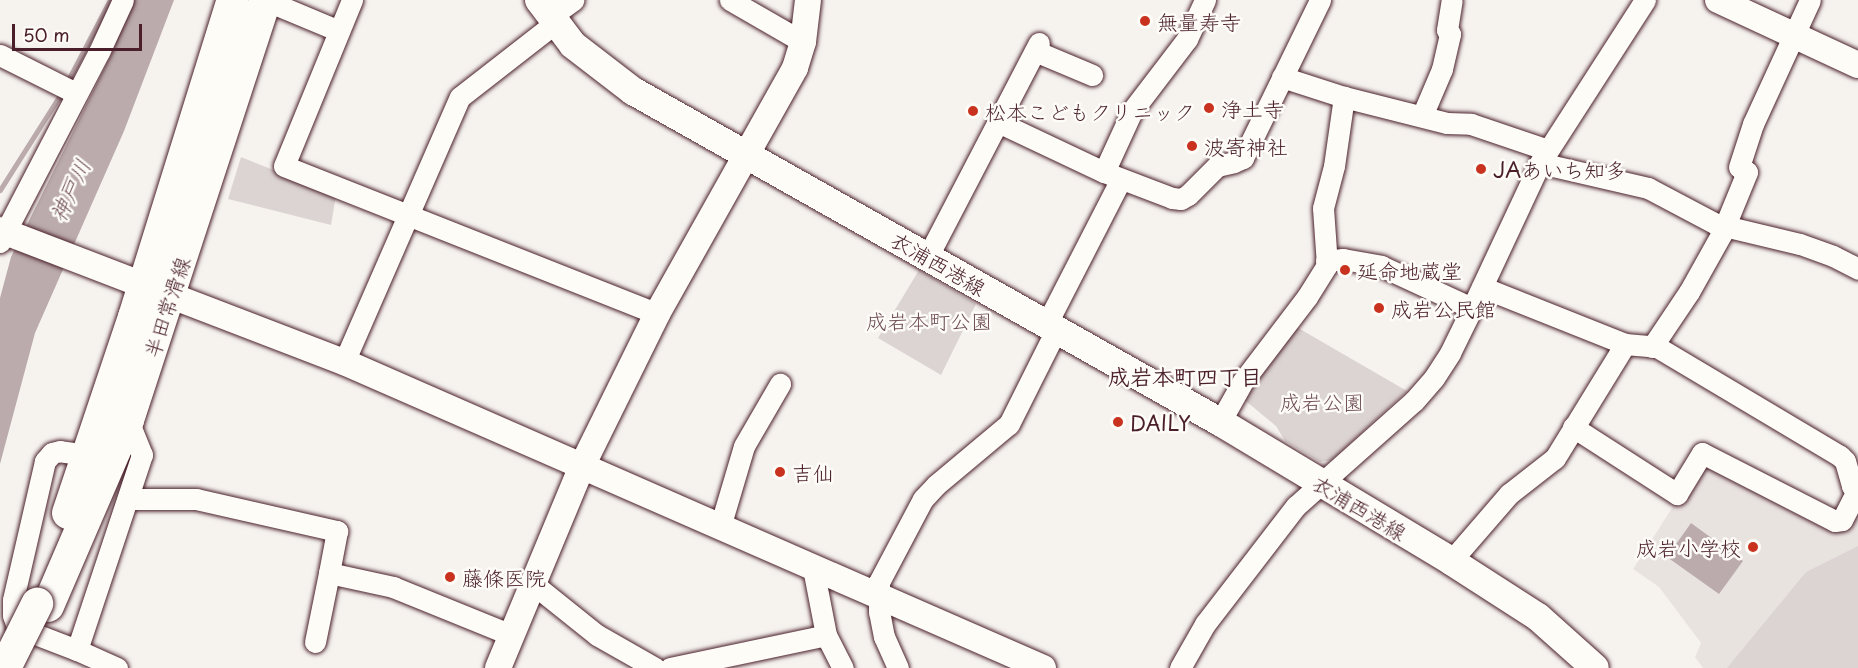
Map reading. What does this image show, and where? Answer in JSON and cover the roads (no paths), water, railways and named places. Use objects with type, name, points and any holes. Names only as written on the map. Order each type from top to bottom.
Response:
[{"type":"main road","name":"半田常滑線","points":[[42,605],[128,420],[157,289],[233,0]]},
{"type":"main road","name":"半田常滑線","points":[[42,605],[87,455],[157,289],[265,0]]},
{"type":"main road","name":"衣浦西港線","points":[[548,13],[573,45],[601,69],[745,156],[928,256],[1051,328],[1220,422],[1451,561],[1538,617],[1585,665]]},
{"type":"main road","points":[[5,668],[42,605]]},
{"type":"main road","points":[[16,668],[42,605]]},
{"type":"street","points":[[123,0],[99,52],[69,89],[1,234],[80,260],[344,362],[1043,668]]},
{"type":"street","points":[[265,0],[339,31]]},
{"type":"street","points":[[352,0],[284,166],[657,314]]},
{"type":"street","points":[[344,362],[460,97],[548,13],[573,0]]},
{"type":"street","points":[[730,0],[803,42]]},
{"type":"street","points":[[498,668],[582,466],[657,314],[795,68],[803,42],[808,0]]},
{"type":"street","points":[[898,668],[884,637],[878,597],[879,582],[923,499],[936,485],[1009,424],[1113,175],[1132,111],[1187,39],[1205,0]]},
{"type":"street","points":[[998,122],[1113,175],[1172,198],[1188,195],[1212,169],[1243,158],[1320,0]]},
{"type":"street","points":[[1422,116],[1442,69],[1450,34],[1447,30],[1452,0]]},
{"type":"street","points":[[1180,668],[1205,624],[1296,506],[1414,401],[1434,378],[1450,353],[1544,156],[1645,0]]},
{"type":"street","points":[[1718,0],[1858,65]]},
{"type":"street","points":[[1652,347],[1689,292],[1725,226],[1747,172],[1739,168],[1753,124],[1810,0]]},
{"type":"street","points":[[928,256],[1037,47],[1092,75]]},
{"type":"street","points":[[0,55],[69,89]]},
{"type":"street","points":[[1282,77],[1344,98],[1447,123],[1471,124],[1544,156],[1648,188],[1690,212],[1725,226],[1800,244],[1833,256],[1858,269]]},
{"type":"street","points":[[1220,422],[1243,381],[1322,274],[1326,261],[1323,208],[1334,166],[1344,98]]},
{"type":"street","points":[[1326,261],[1343,259],[1381,266],[1472,308]]},
{"type":"street","points":[[1482,286],[1625,344],[1657,347],[1840,456],[1845,461],[1852,486],[1858,491],[1842,520],[1836,522],[1702,453],[1677,494],[1573,427]]},
{"type":"street","points":[[1451,561],[1509,494],[1555,458],[1625,344]]},
{"type":"street","points":[[720,527],[744,446],[780,384]]},
{"type":"street","points":[[77,650],[142,455],[128,420]]},
{"type":"street","points":[[87,455],[60,451],[52,453],[45,461],[13,600],[13,615],[17,627],[117,668]]},
{"type":"street","points":[[128,500],[196,499],[337,531],[315,642]]},
{"type":"street","points":[[813,568],[825,635],[843,668]]},
{"type":"street","points":[[329,573],[393,587],[511,635]]},
{"type":"street","points":[[532,583],[597,635],[631,657],[669,668],[825,635]]},
{"type":"water","name":"神戸川","points":[[132,0],[174,0],[124,131],[35,333],[0,464],[0,298],[11,257],[111,55]]},
{"type":"water","points":[[1691,523],[1743,561],[1719,594],[1667,557]]},
{"type":"waterway","points":[[66,84],[110,0]]},
{"type":"waterway","points":[[0,190],[62,92]]},
{"type":"place","name":"無量寿寺","points":[[1145,21]]},
{"type":"place","name":"浄土寺","points":[[1209,108]]},
{"type":"place","name":"松本こどもクリニック","points":[[973,111]]},
{"type":"place","name":"波寄神社","points":[[1192,146]]},
{"type":"place","name":"JAあいち知多","points":[[1481,169]]},
{"type":"place","name":"延命地蔵堂","points":[[1345,270]]},
{"type":"place","name":"成岩公民館","points":[[1379,308]]},
{"type":"place","name":"DAILY","points":[[1118,422]]},
{"type":"place","name":"吉仙","points":[[780,472]]},
{"type":"place","name":"成岩小学校","points":[[1753,547]]},
{"type":"place","name":"藤條医院","points":[[450,577]]},
{"type":"district","name":"成岩本町四丁目","points":[[1185,376]]},
{"type":"park label","name":"成岩本町公園","points":[[929,320]]},
{"type":"park label","name":"成岩公園","points":[[1322,401]]}]
